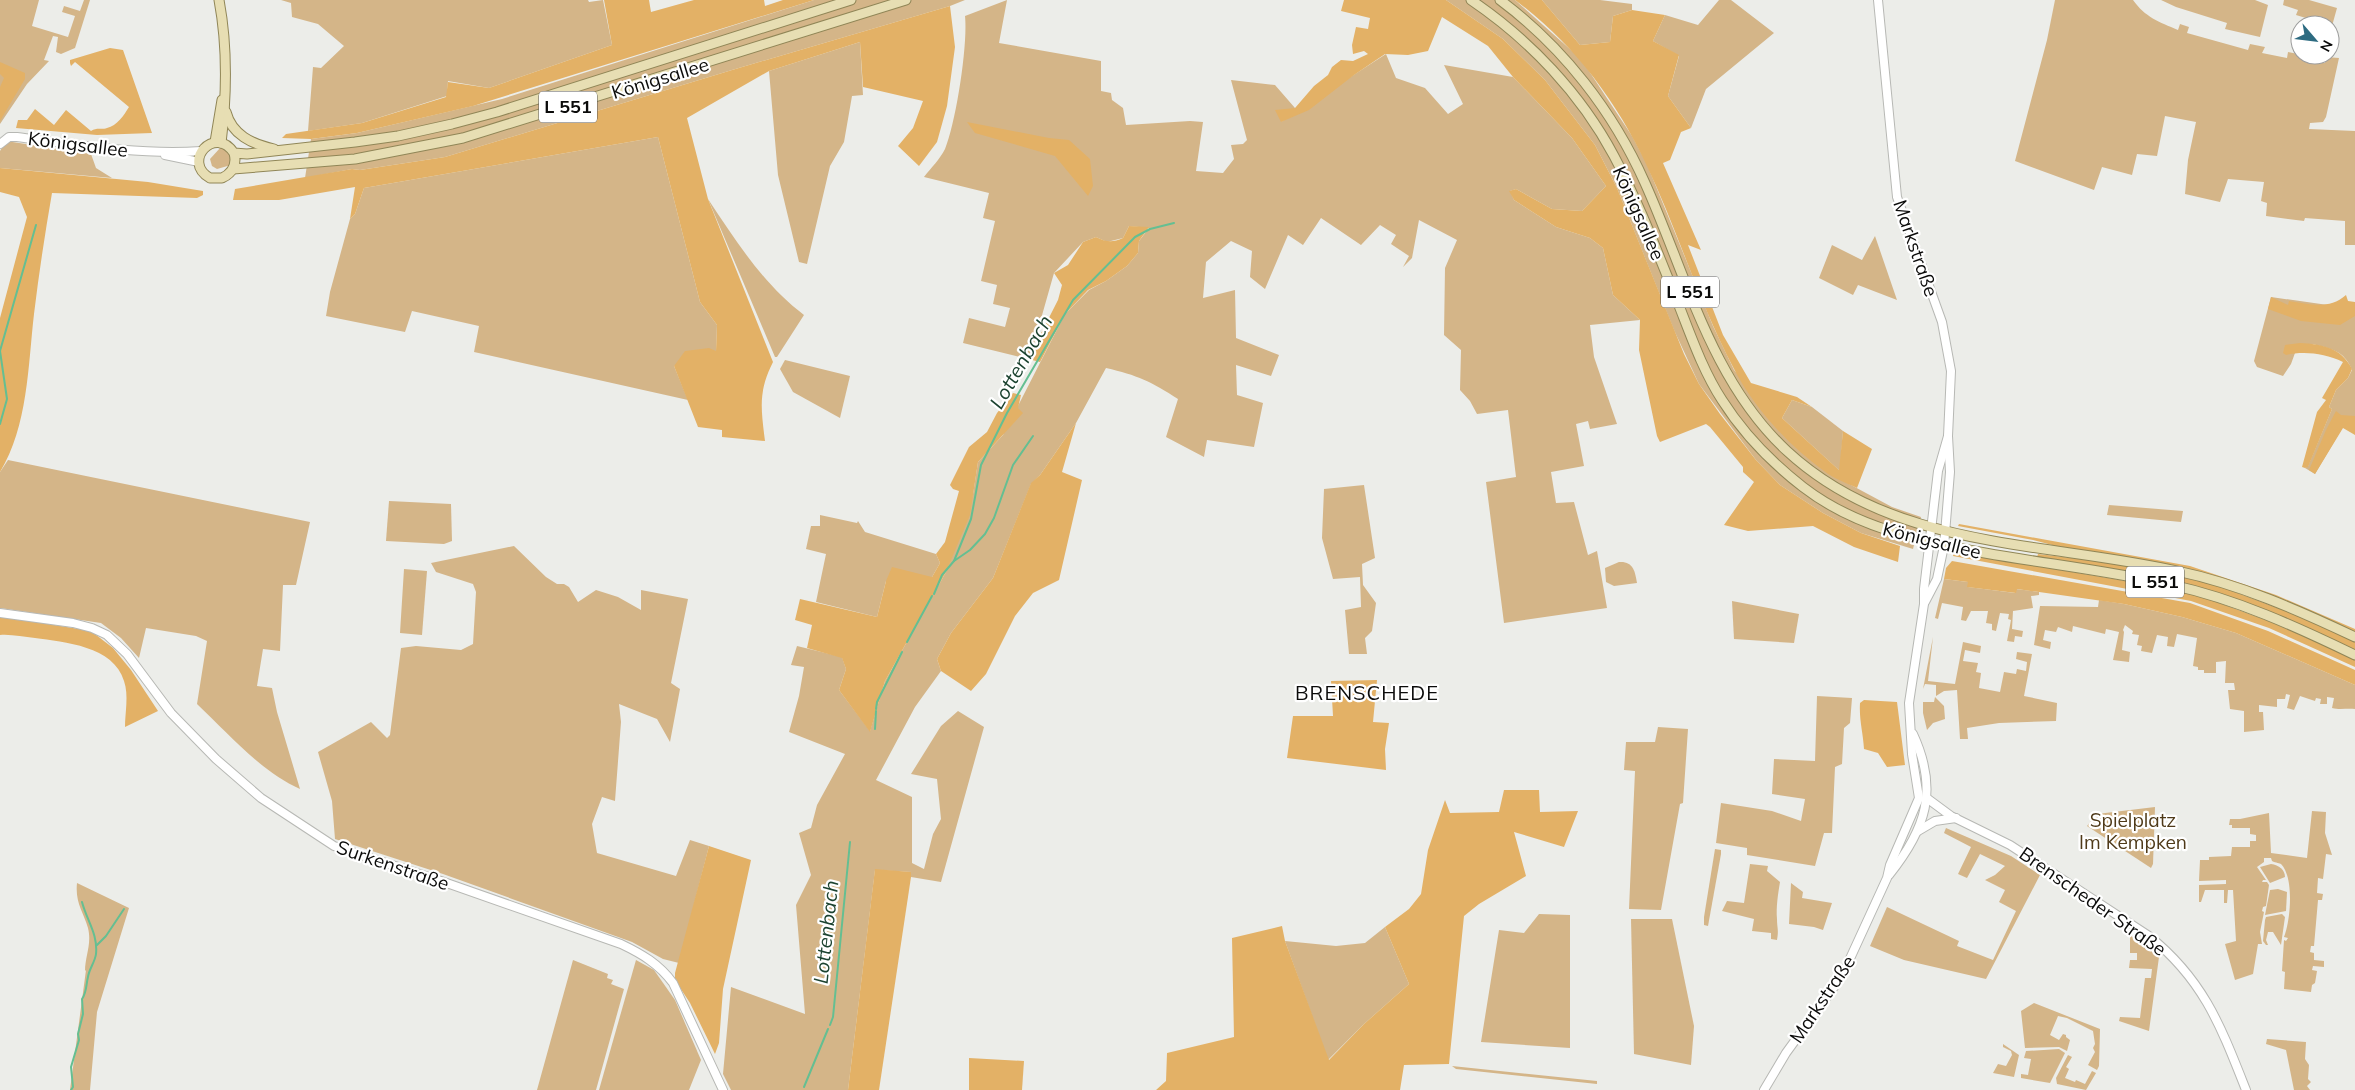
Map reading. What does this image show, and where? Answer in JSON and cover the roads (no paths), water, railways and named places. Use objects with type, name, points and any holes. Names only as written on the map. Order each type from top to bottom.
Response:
[{"type":"main road","name":"Königsallee","points":[[234,153],[260,154],[398,136],[479,117],[851,0]]},
{"type":"main road","name":"Königsallee","points":[[2,142],[17,137],[153,152],[199,162],[203,172],[215,179],[228,176],[233,169],[355,159],[463,138],[906,0]]},
{"type":"main road","name":"Königsallee","points":[[1472,0],[1506,26],[1560,77],[1602,135],[1638,208],[1696,349],[1722,400],[1759,448],[1804,488],[1842,511],[1890,532],[1944,546],[2173,585],[2249,609],[2355,654]]},
{"type":"main road","name":"Königsallee","points":[[1500,0],[1529,24],[1572,67],[1612,122],[1644,181],[1710,338],[1735,388],[1765,429],[1788,452],[1835,488],[1884,512],[1944,531],[1996,541],[2148,564],[2198,576],[2274,602],[2355,637]]},
{"type":"main road","name":"Markstraße","points":[[1878,0],[1898,196],[1942,322],[1951,371],[1948,436],[1950,472],[1944,546],[1937,579],[1924,604]]},
{"type":"main road","points":[[218,142],[226,111],[226,46],[219,2]]},
{"type":"main road","points":[[218,142],[217,124],[226,80]]},
{"type":"main road","name":"Königsallee","points":[[226,111],[230,124],[241,135],[263,146],[279,151]]},
{"type":"main road","points":[[199,162],[201,152],[209,144],[218,142],[234,153],[236,161],[233,169]]},
{"type":"main road","name":"Königsallee","points":[[153,152],[201,152]]},
{"type":"main road","name":"Markstraße","points":[[1764,1090],[1786,1053],[1842,976],[1887,878],[1890,865],[1919,798],[1912,754],[1910,692],[1924,604],[1924,589],[1938,471],[1948,436]]},
{"type":"main road","name":"Surkenstraße","points":[[0,612],[73,623],[92,628],[107,635],[127,654],[171,713],[216,759],[261,798],[334,846],[621,944],[644,956],[661,969],[673,983],[724,1090]]},
{"type":"main road","name":"Markstraße","points":[[1887,878],[1898,865],[1916,832],[1925,813],[1928,799],[1923,762],[1912,732]]},
{"type":"main road","points":[[1919,798],[1928,799]]},
{"type":"main road","name":"Brenscheder Straße","points":[[1928,799],[1956,818],[2010,844],[2149,936],[2168,952],[2192,978],[2210,1006],[2246,1090]]},
{"type":"main road","points":[[1916,832],[1935,822],[1956,818]]},
{"type":"waterway","name":"Lottenbach","points":[[934,594],[942,575],[954,561],[971,519],[981,465],[1007,413],[1073,300],[1135,237],[1150,229],[1174,223]]},
{"type":"waterway","points":[[0,424],[7,399],[0,351],[36,225]]},
{"type":"waterway","name":"Lottenbach","points":[[954,561],[970,550],[985,534],[994,518],[1013,465],[1033,436]]},
{"type":"waterway","name":"Lottenbach","points":[[907,642],[932,596]]},
{"type":"waterway","name":"Lottenbach","points":[[876,709],[877,702],[902,652]]},
{"type":"waterway","name":"Lottenbach","points":[[875,729],[876,711]]},
{"type":"waterway","name":"Lottenbach","points":[[830,1025],[833,1017],[850,842]]},
{"type":"waterway","points":[[71,1090],[73,1087],[71,1067],[79,1040],[78,1034],[83,1014],[82,999],[96,954],[94,934],[82,902]]},
{"type":"waterway","points":[[97,945],[106,936],[124,909]]},
{"type":"waterway","name":"Lottenbach","points":[[804,1087],[828,1029]]},
{"type":"district","name":"BRENSCHEDE","points":[[1367,693]]},
{"type":"park label","name":"Spielplatz Im Kempken","points":[[2133,831]]}]
